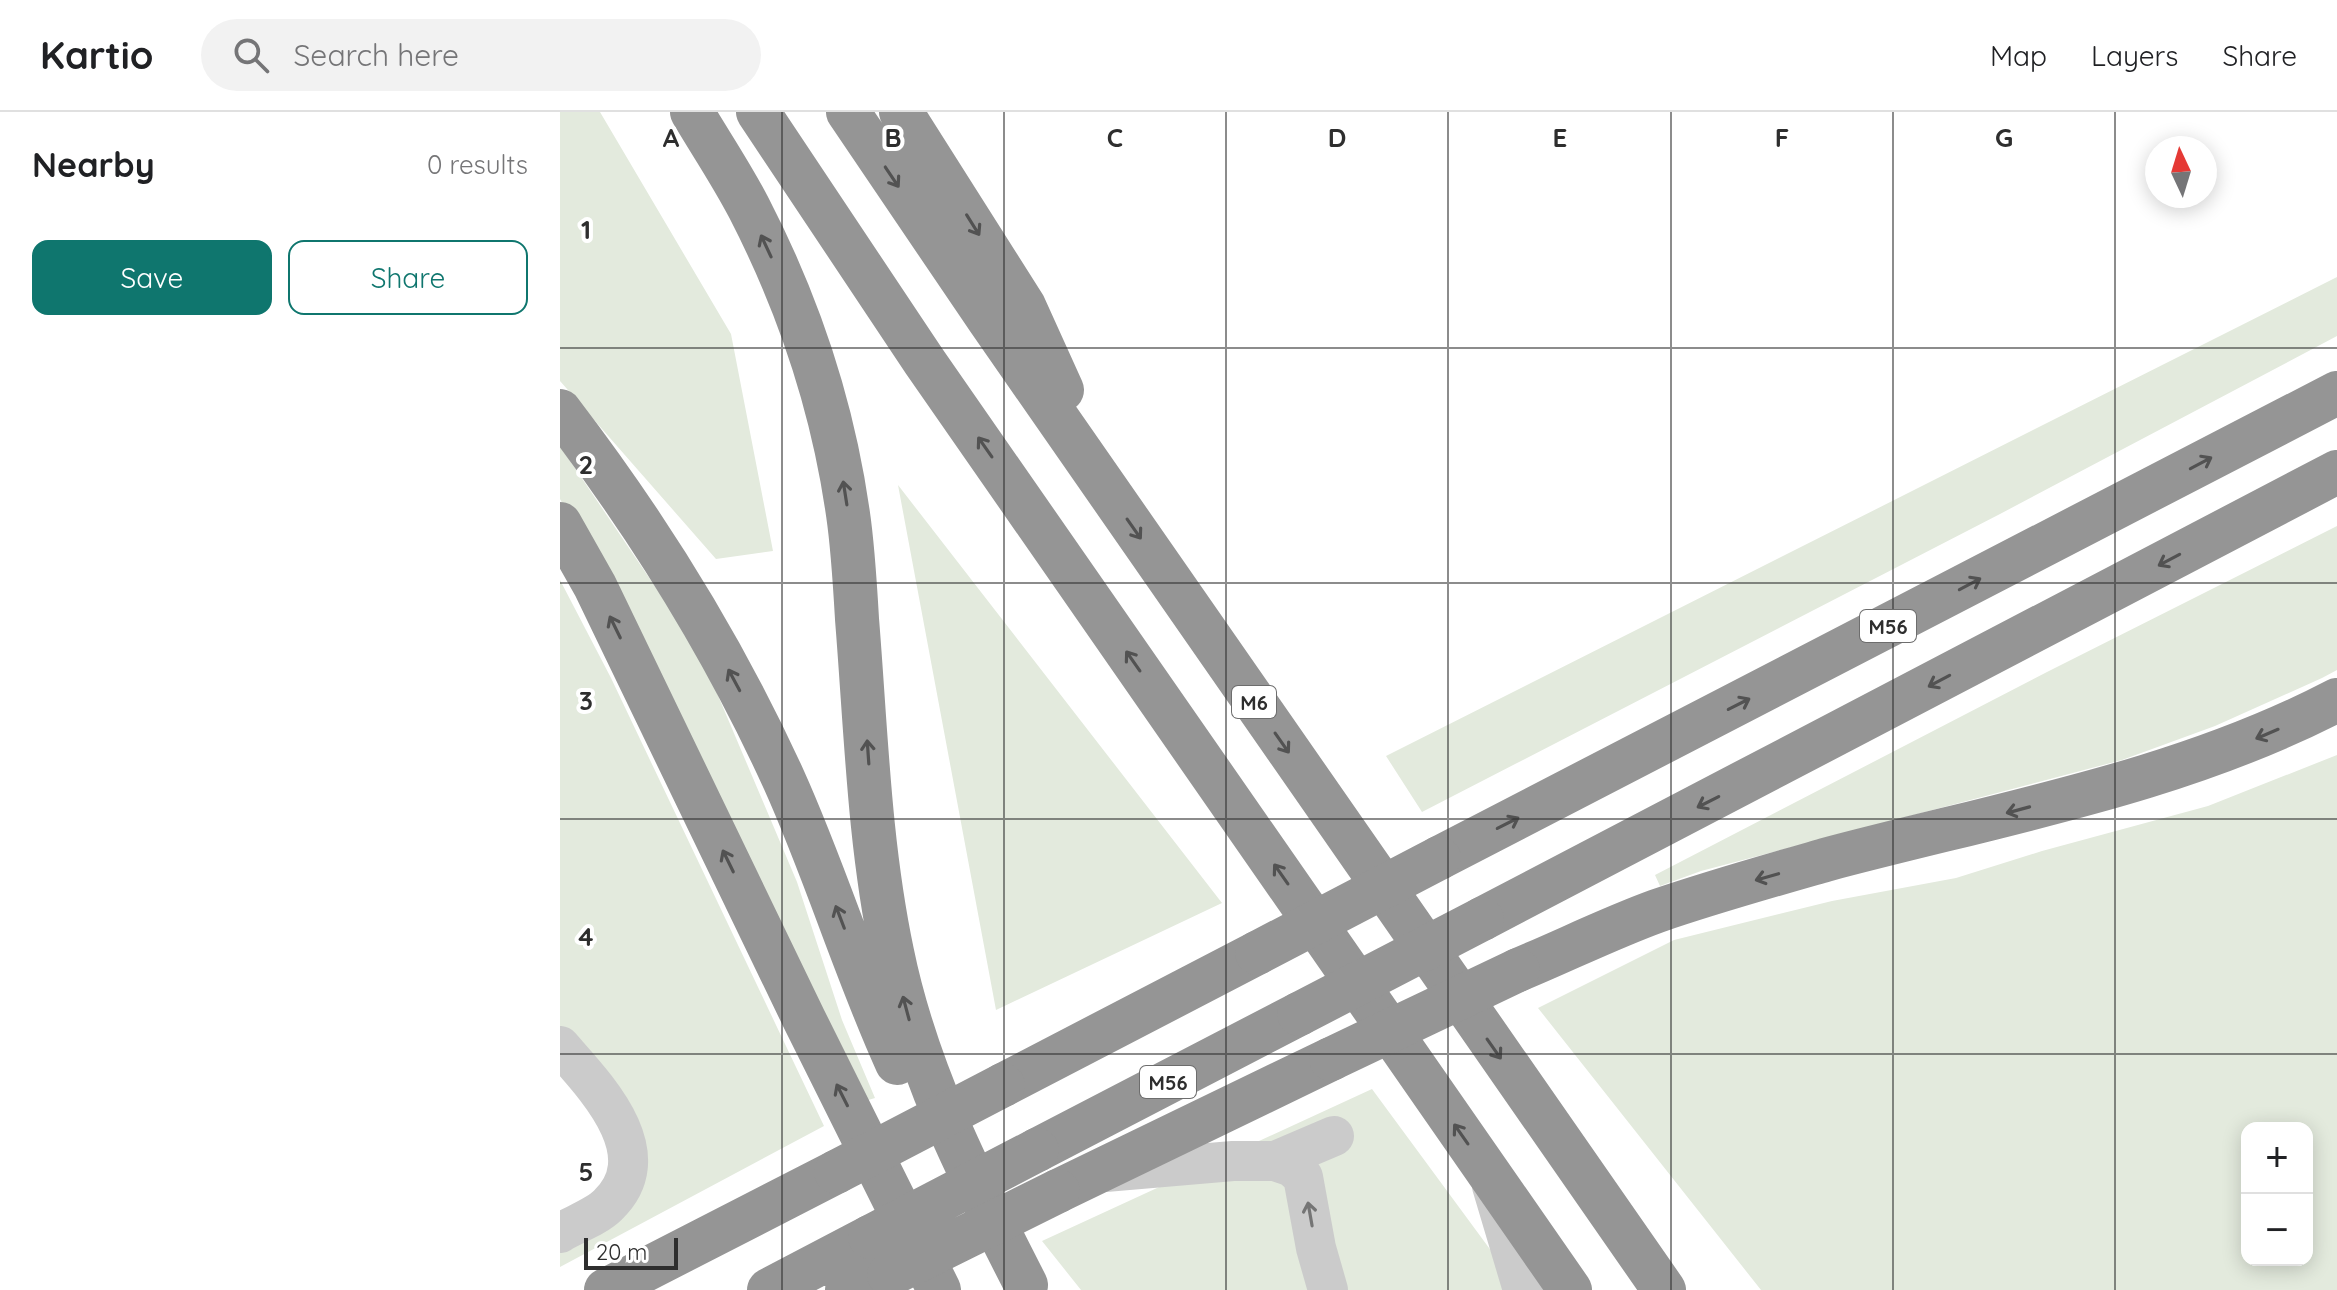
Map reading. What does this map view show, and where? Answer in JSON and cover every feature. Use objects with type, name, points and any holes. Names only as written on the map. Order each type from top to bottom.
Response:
[{"type":"highway","points":[[692,112],[748,207],[783,283],[806,340],[831,427],[849,517],[874,830],[882,901],[893,956],[915,1041],[967,1170],[1028,1287]]},
{"type":"highway","points":[[758,112],[924,361],[1570,1290]]},
{"type":"highway","name":"M6","points":[[848,112],[1664,1290]]},
{"type":"highway","points":[[901,112],[1024,306],[1106,488]]},
{"type":"highway","name":"M56","points":[[606,1290],[2337,393]]},
{"type":"highway","points":[[560,411],[655,542],[733,677],[783,779],[888,1043],[927,1130],[952,1175],[1028,1287]]},
{"type":"highway","name":"M56","points":[[769,1290],[880,1256],[1037,1150],[2337,472]]},
{"type":"highway","points":[[560,524],[595,586],[939,1290]]},
{"type":"highway","points":[[847,1290],[880,1256],[1077,1182],[1518,970],[1656,912],[1741,884],[2152,774],[2233,748],[2337,700]]},
{"type":"lane","points":[[560,1046],[605,1098],[622,1128],[627,1167],[621,1186],[608,1205],[560,1233]]},
{"type":"lane","points":[[1275,1161],[1334,1136]]},
{"type":"lane","points":[[1077,1182],[1196,1163],[1275,1161],[1292,1167],[1303,1177],[1316,1248],[1328,1290]]},
{"type":"lane","points":[[1487,1171],[1523,1290]]},
{"type":"shaded area","points":[[560,112],[600,112],[731,334],[773,551],[716,559],[560,381]]},
{"type":"shaded area","points":[[2337,277],[2337,336],[1422,812],[1386,756]]},
{"type":"shaded area","points":[[560,446],[700,653],[797,882],[842,1020],[875,1098],[865,1101],[661,689],[560,499]]},
{"type":"shaded area","points":[[898,485],[1222,903],[996,1010]]},
{"type":"shaded area","points":[[2337,526],[2337,670],[2322,678],[2215,726],[2122,760],[1701,871],[1660,886],[1655,875]]},
{"type":"shaded area","points":[[560,580],[611,678],[824,1126],[560,1267],[560,1242],[628,1190],[560,1037]]},
{"type":"shaded area","points":[[2337,755],[2337,1290],[1761,1290],[1538,1008],[1674,940],[1832,901],[1956,878],[2208,806]]},
{"type":"shaded area","points":[[1372,1089],[1520,1290],[1081,1290],[1042,1241]]}]
